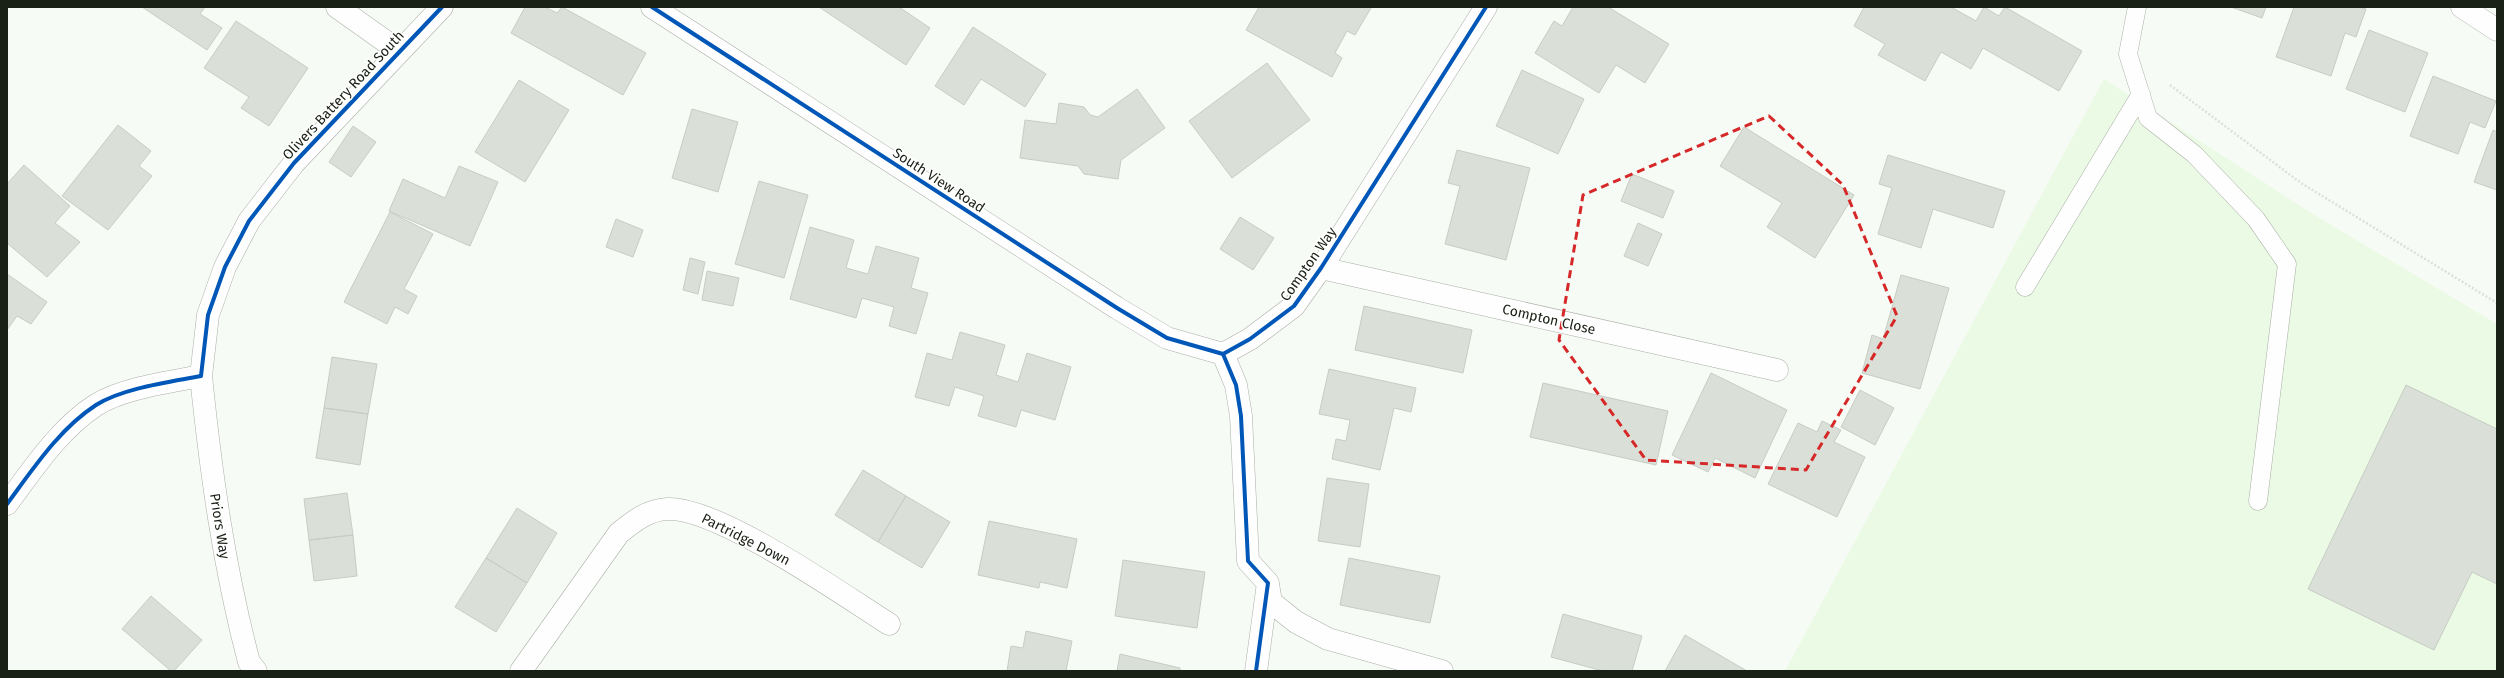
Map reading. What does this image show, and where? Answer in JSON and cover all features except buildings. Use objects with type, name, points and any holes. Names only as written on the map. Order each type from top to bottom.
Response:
[{"type":"street","points":[[337,7],[399,51]]},
{"type":"street","name":"Olivers Battery Road South","points":[[201,376],[208,315],[225,267],[248,221],[294,162],[442,7]]},
{"type":"street","name":"South View Road","points":[[652,7],[1117,308],[1167,338],[1223,354]]},
{"type":"street","name":"Compton Way","points":[[1223,354],[1250,339],[1294,306],[1321,268],[1486,7]]},
{"type":"street","points":[[2462,7],[2497,30]]},
{"type":"street","name":"Compton Close","points":[[1321,268],[1777,370]]},
{"type":"street","points":[[1223,354],[1236,385],[1241,416],[1248,561],[1268,583],[1271,602],[1296,622],[1328,639],[1442,671]]},
{"type":"street","points":[[7,504],[57,439],[97,405],[146,386],[201,376]]},
{"type":"street","name":"Priors Way","points":[[201,376],[209,457],[221,537],[245,647],[249,662],[256,671]]},
{"type":"street","name":"Partridge Down","points":[[521,671],[620,533],[640,516],[667,509],[693,512],[716,521],[793,563],[889,624]]},
{"type":"street","points":[[1256,671],[1268,583]]},
{"type":"lane","points":[[2137,7],[2128,54],[2148,118],[2194,154],[2256,218],[2287,264],[2258,501]]},
{"type":"lane","points":[[2025,287],[2141,94]]},
{"type":"path","points":[[2128,54],[2301,183],[2497,303]]},
{"type":"highlighted area","points":[[1769,116],[1843,185],[1897,316],[1806,470],[1646,460],[1559,340],[1583,195]]},
{"type":"shaded area","points":[[2104,79],[2311,213],[2497,324],[2497,671],[1785,671]]},
{"type":"cycle path","points":[[7,504],[47,450],[70,426],[96,405],[119,394],[133,390],[161,383],[201,376],[208,315],[225,267],[249,221],[294,163],[442,7]]},
{"type":"cycle path","points":[[652,7],[1117,308],[1167,338],[1223,354]]},
{"type":"cycle path","points":[[1256,671],[1268,583],[1248,561],[1241,416],[1236,385],[1223,354],[1250,339],[1294,306],[1321,268],[1486,7]]}]
